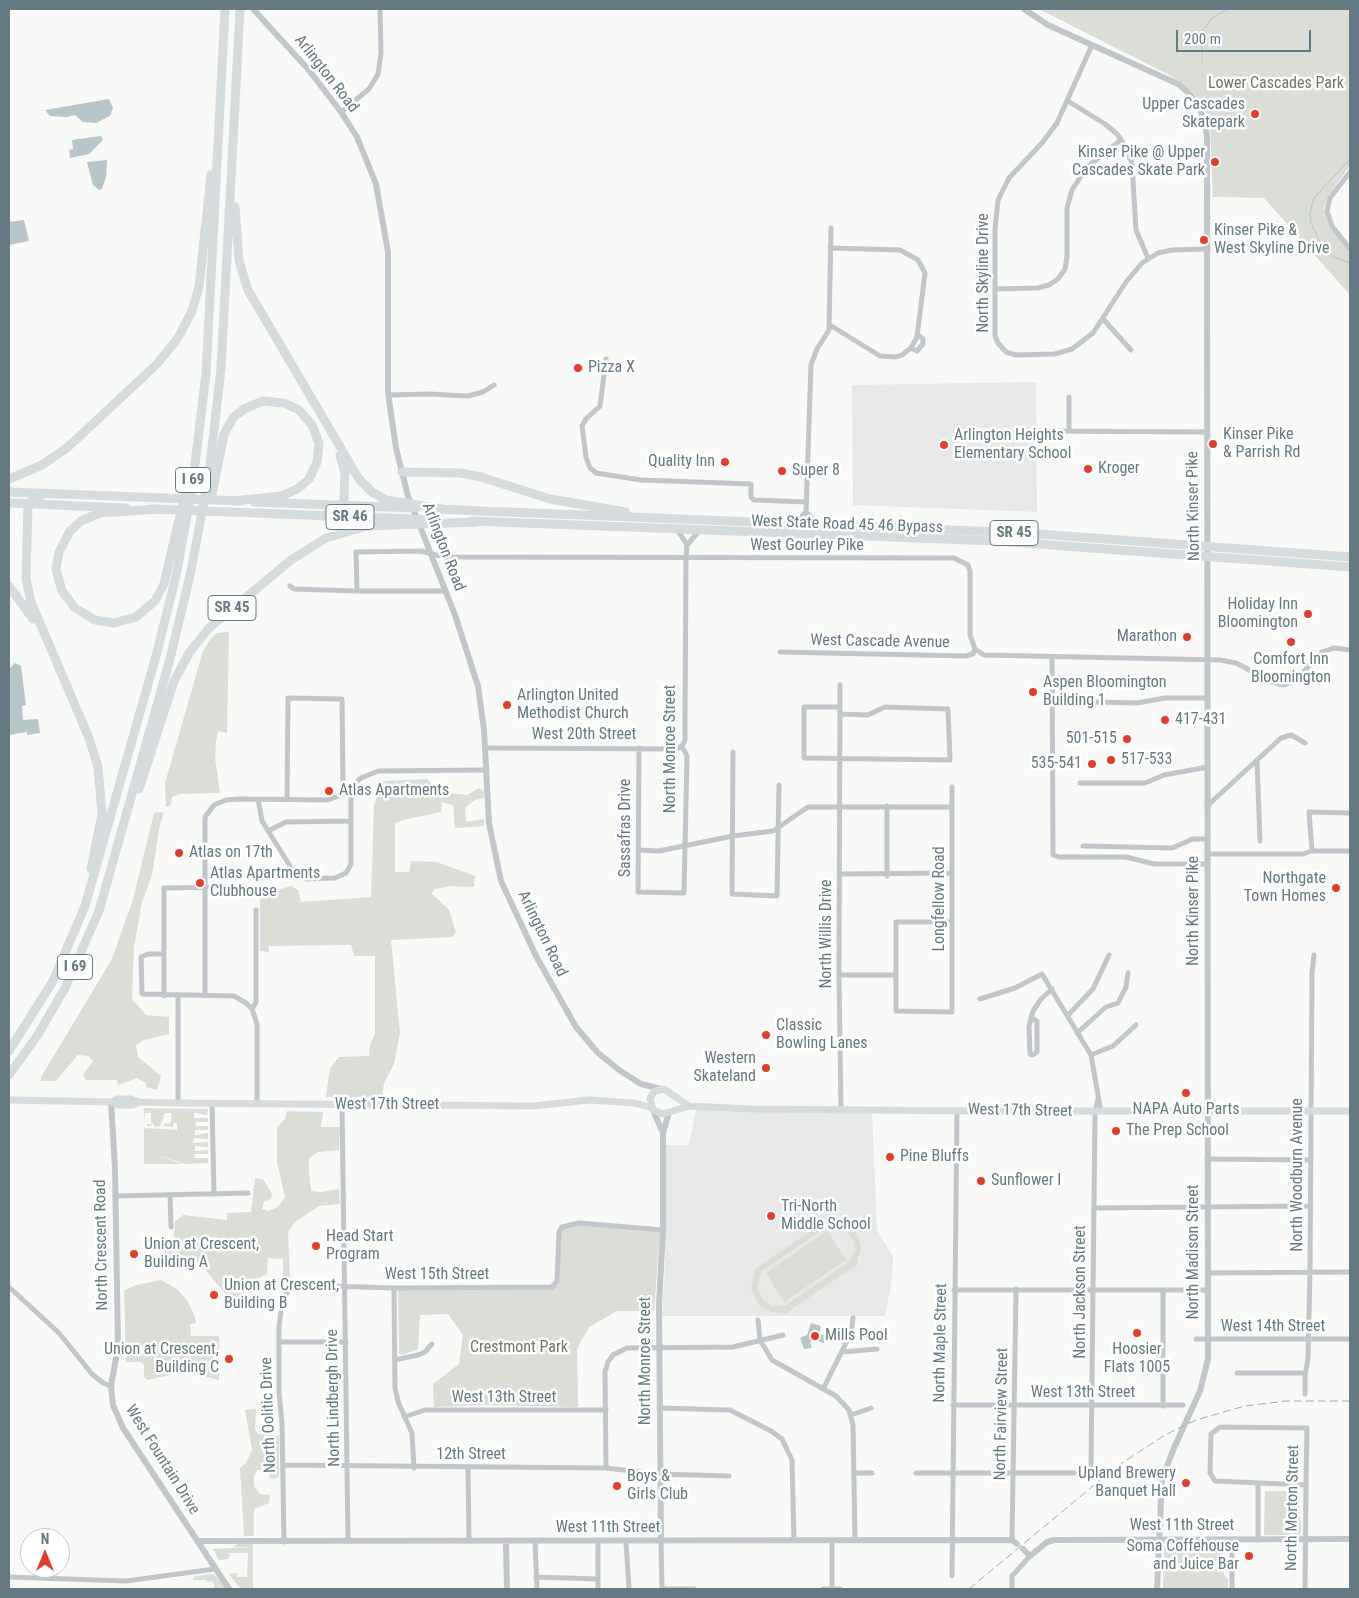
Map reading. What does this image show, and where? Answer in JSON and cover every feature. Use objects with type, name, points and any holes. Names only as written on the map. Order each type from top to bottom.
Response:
[{"type":"highway","name":"I 69","points":[[9,1052],[44,996],[73,937],[100,860],[165,624],[184,536],[199,439],[206,374],[225,9]]},
{"type":"highway","name":"I 69","points":[[9,1075],[45,1022],[73,972],[99,911],[118,848],[191,571],[206,491],[219,393],[240,9]]},
{"type":"highway","points":[[9,479],[42,465],[68,448],[158,364],[178,338],[192,311],[201,278],[219,111]]},
{"type":"highway","points":[[234,123],[236,242],[243,276],[257,308],[359,479],[372,492],[393,502],[441,509]]},
{"type":"highway","points":[[191,571],[207,518],[224,434],[229,424],[244,409],[263,401],[284,403],[299,410],[312,425],[319,444],[318,462],[309,479],[299,488],[282,496],[229,501]]},
{"type":"highway","points":[[322,516],[339,509],[345,494],[344,465],[324,422]]},
{"type":"highway","points":[[164,509],[100,513],[81,521],[70,531],[59,552],[56,569],[62,591],[75,608],[95,620],[114,622],[136,617],[155,601],[164,584],[199,439]]},
{"type":"highway","points":[[402,472],[461,473],[481,477],[550,499],[590,507],[622,510],[636,517]]},
{"type":"highway","points":[[9,492],[43,494]]},
{"type":"highway","points":[[43,494],[29,504],[25,561],[27,586],[31,602],[92,746],[101,784],[102,808],[97,845],[78,909],[73,937]]},
{"type":"highway","name":"SR 45","points":[[43,494],[342,505]]},
{"type":"highway","name":"SR 46","points":[[9,504],[477,522]]},
{"type":"highway","name":"West State Road 45 46 Bypass","points":[[342,505],[952,530],[1209,551],[1350,567]]},
{"type":"highway","points":[[734,531],[748,521]]},
{"type":"highway","name":"SR 45","points":[[118,848],[132,812],[174,681],[192,649],[216,622],[300,553],[336,534],[378,524],[477,522]]},
{"type":"highway","name":"West State Road 45 46 Bypass","points":[[477,522],[938,538],[1350,557]]},
{"type":"highway","points":[[938,538],[952,530]]},
{"type":"highway","points":[[9,586],[28,610],[50,647]]},
{"type":"main road","points":[[674,1096],[675,1104],[669,1112],[660,1114],[653,1109],[651,1096],[655,1091],[661,1089],[669,1090],[674,1096],[689,1106]]},
{"type":"main road","name":"West 17th Street","points":[[635,1103],[651,1096]]},
{"type":"main road","name":"West 17th Street","points":[[9,1100],[111,1102],[131,1105],[138,1102],[533,1106],[589,1100],[635,1103],[653,1109]]},
{"type":"main road","name":"West 17th Street","points":[[669,1112],[689,1106],[841,1110],[1098,1112],[1350,1111]]},
{"type":"street","name":"Arlington Road","points":[[253,9],[314,76],[341,112],[368,161],[376,184],[388,252],[389,395],[396,448],[408,496],[445,590],[478,686],[485,748],[489,823],[496,863],[509,901],[564,1010],[580,1033],[611,1064],[641,1084],[651,1096]]},
{"type":"street","points":[[341,112],[369,89],[378,74],[381,54],[380,9]]},
{"type":"street","name":"North Kinser Pike","points":[[1024,9],[1044,22],[1178,84],[1190,94],[1200,108],[1208,135],[1206,432],[1209,551],[1207,660],[1207,1111]]},
{"type":"street","name":"North Skyline Drive","points":[[1092,45],[1068,101],[1050,134],[1009,178],[998,200],[995,229],[996,336],[1001,348],[1016,355],[1061,353],[1085,341],[1103,318]]},
{"type":"street","points":[[1068,101],[1105,124],[1121,140],[1129,153],[1132,164],[1136,230],[1148,258]]},
{"type":"street","points":[[996,290],[1038,288],[1049,285],[1058,279],[1065,270],[1067,258],[1067,208],[1072,190],[1087,167],[1121,140]]},
{"type":"street","points":[[1350,172],[1330,198],[1327,211],[1332,226],[1350,249]]},
{"type":"street","points":[[796,523],[806,512],[807,502],[811,365],[830,325],[831,228]]},
{"type":"street","points":[[830,248],[900,250],[921,262],[925,276],[918,335],[923,338],[923,344],[916,351],[911,348],[894,357],[880,356],[830,325]]},
{"type":"street","points":[[1131,350],[1103,318],[1132,274],[1148,258],[1172,250],[1208,249]]},
{"type":"street","points":[[606,359],[600,406],[586,419],[582,426],[586,457],[592,471],[600,475],[641,480],[751,484],[752,498],[807,502]]},
{"type":"street","points":[[389,395],[468,396],[483,392],[494,385]]},
{"type":"street","points":[[1069,397],[1069,430]]},
{"type":"street","points":[[1038,430],[1206,432]]},
{"type":"street","points":[[806,512],[819,524]]},
{"type":"street","points":[[676,528],[687,545],[700,529]]},
{"type":"street","name":"North Monroe Street","points":[[684,893],[686,756],[682,746],[685,721],[687,545]]},
{"type":"street","name":"West Gourley Pike","points":[[357,590],[356,552],[421,551],[444,557],[954,558],[968,565],[970,571],[970,634],[975,649]]},
{"type":"street","points":[[290,586],[294,589],[445,590]]},
{"type":"street","points":[[975,649],[984,655],[991,656],[1207,660],[1236,663],[1272,682],[1284,685],[1295,682],[1322,652],[1334,648],[1350,650]]},
{"type":"street","name":"West Cascade Avenue","points":[[780,652],[966,656],[972,654],[975,649]]},
{"type":"street","points":[[1052,658],[1053,855],[1059,857],[1126,857],[1154,864],[1207,864]]},
{"type":"street","name":"North Willis Drive","points":[[840,685],[839,975],[841,1110]]},
{"type":"street","points":[[258,799],[259,813],[295,874],[306,879],[335,878],[346,873],[351,864],[351,798],[343,785],[342,699],[292,697],[286,702],[286,799]]},
{"type":"street","points":[[1094,702],[1137,703],[1165,698],[1208,698]]},
{"type":"street","points":[[840,707],[804,707],[804,758],[950,760],[948,710],[885,707],[868,715],[840,714]]},
{"type":"street","points":[[1207,806],[1284,736],[1294,736],[1305,743]]},
{"type":"street","name":"West 20th Street","points":[[485,748],[676,749],[682,746]]},
{"type":"street","name":"Sassafras Drive","points":[[639,748],[638,892],[684,893]]},
{"type":"street","points":[[733,752],[732,894],[777,896],[779,785]]},
{"type":"street","points":[[1257,761],[1260,840]]},
{"type":"street","points":[[1080,783],[1140,784],[1164,775],[1208,767]]},
{"type":"street","points":[[205,996],[205,817],[220,801],[258,799],[328,800],[336,798],[361,778],[378,771],[486,770]]},
{"type":"street","name":"Longfellow Road","points":[[895,975],[896,1011],[952,1012],[952,786]]},
{"type":"street","points":[[887,806],[887,876]]},
{"type":"street","points":[[638,850],[659,851],[685,844],[779,829],[808,807],[952,806]]},
{"type":"street","points":[[1312,851],[1309,812],[1350,813]]},
{"type":"street","points":[[268,831],[286,822],[351,821]]},
{"type":"street","points":[[1083,846],[1172,848],[1192,838],[1208,838]]},
{"type":"street","points":[[1207,854],[1303,854],[1312,851],[1350,851]]},
{"type":"street","points":[[840,874],[887,876],[952,874]]},
{"type":"street","points":[[164,996],[164,888],[233,887]]},
{"type":"street","points":[[252,1009],[256,1002],[256,910]]},
{"type":"street","points":[[839,975],[895,975],[896,922],[952,922]]},
{"type":"street","points":[[164,954],[148,954],[141,957],[141,991],[146,996],[234,996],[252,1009],[256,1024],[257,1104]]},
{"type":"street","points":[[1068,1015],[1093,989],[1109,955]]},
{"type":"street","name":"North Woodburn Avenue","points":[[1305,1394],[1309,1338],[1312,973],[1314,955]]},
{"type":"street","points":[[1077,1033],[1106,1007],[1118,1003],[1126,987],[1128,972]]},
{"type":"street","points":[[980,999],[1015,988],[1042,974],[1090,1055],[1113,1046],[1136,1024]]},
{"type":"street","points":[[1031,1018],[1037,1021],[1037,1052],[1032,1055],[1030,1054],[1031,1018],[1038,1003],[1052,989]]},
{"type":"street","points":[[178,996],[178,1103]]},
{"type":"street","name":"North Jackson Street","points":[[1014,1474],[1088,1472],[1091,1466],[1094,1208],[1098,1100],[1095,1074],[1090,1055]]},
{"type":"street","name":"Arlington Road","points":[[641,1084],[661,1089]]},
{"type":"street","name":"North Crescent Road","points":[[111,1102],[116,1196],[118,1347],[111,1386]]},
{"type":"street","points":[[212,1103],[214,1194]]},
{"type":"street","name":"North Lindbergh Drive","points":[[342,1104],[348,1542]]},
{"type":"street","name":"North Monroe Street","points":[[653,1109],[663,1133]]},
{"type":"street","name":"North Maple Street","points":[[952,1576],[957,1110]]},
{"type":"street","name":"North Madison Street","points":[[1157,1589],[1162,1479],[1200,1392],[1207,1371],[1209,1340],[1207,1111]]},
{"type":"street","name":"North Monroe Street","points":[[662,1589],[659,1474],[659,1347],[663,1230],[663,1133],[669,1112]]},
{"type":"street","points":[[1207,1159],[1311,1160]]},
{"type":"street","points":[[116,1196],[248,1193]]},
{"type":"street","points":[[170,1195],[171,1227]]},
{"type":"street","points":[[1094,1208],[1310,1206]]},
{"type":"street","name":"West 15th Street","points":[[289,1289],[298,1285],[394,1288],[546,1287],[555,1285],[558,1275],[559,1232],[562,1227],[578,1223],[663,1230]]},
{"type":"street","points":[[1208,1273],[1350,1272]]},
{"type":"street","points":[[9,1288],[59,1333],[96,1378],[111,1386]]},
{"type":"street","points":[[394,1288],[396,1394],[412,1433],[414,1468]]},
{"type":"street","name":"North Oolitic Drive","points":[[284,1542],[279,1342],[282,1302],[289,1289]]},
{"type":"street","name":"North Fairview Street","points":[[1014,1542],[1016,1289]]},
{"type":"street","points":[[954,1290],[1208,1290]]},
{"type":"street","points":[[1163,1290],[1163,1406]]},
{"type":"street","points":[[823,1389],[851,1333],[852,1318]]},
{"type":"street","points":[[758,1320],[760,1340],[765,1352],[775,1363],[840,1399],[851,1415],[853,1425],[856,1540]]},
{"type":"street","points":[[606,1468],[606,1368],[613,1355],[627,1348],[733,1347],[782,1336]]},
{"type":"street","name":"West 14th Street","points":[[1196,1339],[1350,1339]]},
{"type":"street","points":[[279,1342],[346,1342]]},
{"type":"street","points":[[395,1360],[425,1352],[432,1344]]},
{"type":"street","points":[[842,1352],[877,1349]]},
{"type":"street","points":[[1237,1373],[1305,1373]]},
{"type":"street","name":"West Fountain Drive","points":[[111,1386],[113,1405],[121,1424],[229,1589]]},
{"type":"street","name":"West 13th Street","points":[[953,1406],[1183,1405]]},
{"type":"street","points":[[660,1408],[730,1410],[771,1431],[782,1439],[792,1460],[794,1540]]},
{"type":"street","points":[[851,1415],[871,1408]]},
{"type":"street","name":"West 13th Street","points":[[404,1417],[425,1410],[606,1410]]},
{"type":"street","name":"North Morton Street","points":[[1258,1484],[1221,1483],[1211,1478],[1210,1439],[1214,1430],[1220,1428],[1307,1428],[1305,1589]]},
{"type":"street","name":"12th Street","points":[[283,1465],[414,1468],[606,1468],[659,1474],[729,1476]]},
{"type":"street","points":[[468,1468],[469,1541]]},
{"type":"street","points":[[854,1473],[872,1473]]},
{"type":"street","points":[[916,1473],[1014,1474]]},
{"type":"street","points":[[1258,1540],[1258,1484],[1306,1485]]},
{"type":"street","name":"West 11th Street","points":[[1030,1556],[1052,1540],[1350,1539]]},
{"type":"street","points":[[832,1540],[832,1588]]},
{"type":"street","name":"West 11th Street","points":[[197,1541],[626,1542],[952,1540],[1014,1542]]},
{"type":"street","points":[[1232,1540],[1232,1589]]},
{"type":"street","points":[[506,1542],[507,1589]]},
{"type":"street","points":[[535,1542],[537,1589]]},
{"type":"street","points":[[598,1542],[598,1589]]},
{"type":"street","points":[[626,1542],[629,1589]]},
{"type":"street","points":[[1012,1589],[1012,1576],[1030,1556],[1023,1549]]},
{"type":"street","points":[[9,1577],[126,1581],[215,1569]]},
{"type":"street","points":[[536,1577],[598,1579]]},
{"type":"street","points":[[126,1581],[126,1589]]},
{"type":"street","points":[[662,1589],[694,1589]]},
{"type":"street","points":[[823,1589],[840,1589]]},
{"type":"shaded area","points":[[109,99],[113,108],[110,116],[96,123],[83,122],[75,115],[67,117],[50,116],[45,110]]},
{"type":"shaded area","points":[[101,136],[103,140],[89,154],[70,158],[69,150],[73,149],[72,140]]},
{"type":"shaded area","points":[[107,160],[106,177],[102,189],[99,190],[93,185],[87,162]]},
{"type":"shaded area","points":[[24,220],[29,241],[9,245],[9,222]]},
{"type":"shaded area","name":"Arlington Heights Elementary School","points":[[1036,382],[1037,512],[853,505],[852,385]]},
{"type":"shaded area","points":[[15,663],[21,666],[26,705],[22,706],[23,720],[38,719],[40,733],[27,735],[27,732],[9,735],[9,669]]},
{"type":"shaded area","name":"Tri-North Middle School","points":[[696,1109],[730,1112],[872,1113],[877,1230],[893,1257],[892,1279],[885,1316],[662,1316],[665,1267],[666,1145],[689,1145]]},
{"type":"shaded area","name":"Mills Pool","points":[[811,1323],[821,1326],[819,1334],[826,1336],[824,1343],[814,1340],[810,1342],[812,1348],[804,1349],[800,1338],[807,1335]]},
{"type":"green space","name":"Lower Cascades Park","points":[[1039,9],[1350,9],[1350,165],[1328,197],[1324,208],[1329,225],[1350,252],[1350,295],[1264,198],[1213,197],[1210,125],[1206,111],[1193,92],[1171,76]]},
{"type":"green space","points":[[229,632],[227,733],[218,731],[215,758],[220,793],[180,794],[172,797],[170,806],[166,807],[165,783],[203,651],[211,638],[217,633]]},
{"type":"green space","points":[[427,779],[442,792],[467,795],[479,788],[484,792],[484,798],[475,800],[465,808],[466,822],[484,819],[484,826],[455,828],[453,805],[442,802],[441,812],[395,823],[395,872],[409,872],[411,861],[437,862],[475,876],[474,887],[451,886],[435,889],[431,893],[449,910],[456,932],[452,937],[391,940],[400,1033],[394,1064],[384,1083],[382,1097],[326,1097],[330,1068],[339,1057],[369,1056],[370,1044],[375,1034],[375,956],[354,956],[351,945],[269,946],[269,952],[260,951],[260,895],[291,886],[298,890],[301,902],[371,897],[374,806],[381,785],[384,781]]},
{"type":"green space","points":[[154,813],[164,813],[160,824],[152,875],[142,902],[134,947],[132,999],[146,1015],[169,1017],[169,1034],[144,1040],[136,1045],[138,1057],[161,1076],[157,1090],[146,1087],[146,1083],[137,1078],[118,1085],[117,1080],[86,1080],[83,1075],[93,1061],[88,1056],[78,1055],[56,1081],[41,1081],[41,1077],[112,959],[133,899]]},
{"type":"green space","points":[[144,1108],[208,1109],[207,1115],[194,1113],[194,1118],[208,1118],[208,1122],[195,1122],[196,1126],[208,1126],[208,1130],[195,1130],[195,1135],[208,1133],[208,1139],[194,1138],[193,1143],[208,1142],[208,1147],[195,1146],[195,1151],[208,1150],[208,1154],[194,1154],[195,1158],[208,1158],[208,1163],[185,1164],[151,1153],[182,1164],[144,1164],[144,1128],[177,1130],[177,1123],[174,1123],[173,1127],[164,1126],[164,1124],[171,1123],[171,1113],[165,1113],[160,1126],[155,1127],[152,1122],[151,1126],[147,1126],[147,1124],[151,1124],[151,1113],[145,1113],[144,1122]]},
{"type":"green space","points":[[287,1111],[323,1112],[321,1127],[340,1127],[339,1150],[318,1152],[309,1158],[309,1170],[311,1191],[321,1192],[339,1189],[340,1204],[319,1206],[295,1222],[288,1232],[290,1280],[283,1280],[283,1259],[268,1258],[267,1274],[244,1286],[237,1307],[198,1262],[179,1262],[165,1255],[165,1251],[173,1241],[175,1222],[183,1215],[227,1220],[227,1213],[251,1212],[255,1178],[263,1179],[272,1194],[271,1199],[264,1201],[262,1209],[268,1211],[278,1207],[285,1197],[277,1162],[277,1128],[285,1119]]},
{"type":"green space","points":[[834,1220],[847,1224],[857,1233],[861,1247],[858,1264],[785,1314],[771,1312],[759,1305],[751,1289],[755,1269],[819,1225]],"holes":[[[835,1227],[845,1230],[853,1240],[855,1250],[849,1262],[786,1305],[773,1306],[763,1300],[757,1286],[762,1271],[822,1230]]]},
{"type":"green space","name":"Crestmont Park","points":[[572,1224],[660,1232],[654,1311],[617,1311],[589,1327],[577,1349],[578,1407],[484,1405],[434,1407],[433,1384],[459,1364],[463,1335],[448,1314],[420,1315],[418,1349],[402,1355],[399,1353],[398,1290],[557,1285],[560,1278],[560,1233],[563,1228]]},
{"type":"green space","points":[[827,1231],[846,1260],[784,1302],[766,1273]]},
{"type":"green space","points":[[161,1280],[177,1289],[188,1302],[196,1323],[190,1324],[191,1336],[219,1336],[219,1380],[184,1372],[147,1380],[144,1377],[144,1365],[141,1362],[126,1362],[124,1290],[136,1285]]},
{"type":"green space","points":[[256,1409],[255,1430],[258,1434],[279,1436],[279,1477],[272,1479],[264,1469],[257,1470],[254,1477],[254,1486],[260,1494],[270,1495],[269,1503],[254,1509],[254,1536],[244,1536],[240,1468],[246,1463],[252,1450],[245,1410]]},
{"type":"green space","points":[[1265,1491],[1294,1491],[1299,1495],[1301,1531],[1299,1535],[1264,1535]]},
{"type":"green space","points":[[238,1544],[253,1544],[253,1589],[241,1589],[229,1574],[237,1573],[237,1577],[247,1577],[248,1553],[230,1553],[229,1559],[219,1560],[213,1549],[252,1547],[233,1547]]},
{"type":"green space","points":[[1164,1545],[1223,1545],[1224,1575],[1228,1579],[1228,1589],[1163,1589]]},
{"type":"green space","points":[[214,1574],[226,1589],[211,1589],[215,1586],[212,1581],[193,1580],[193,1577]]},
{"type":"waterway","points":[[1202,62],[1202,32],[1212,18],[1228,9]]},
{"type":"waterway","points":[[1350,159],[1314,198],[1310,213],[1311,223],[1322,246],[1333,257],[1350,263]]},
{"type":"railway","points":[[969,1589],[1116,1467],[1165,1435],[1196,1420],[1245,1406],[1286,1401],[1350,1401]]},
{"type":"place","name":"Upper Cascades Skatepark","points":[[1255,114]]},
{"type":"place","name":"Kinser Pike @ Upper Cascades Skate Park","points":[[1215,162]]},
{"type":"place","name":"Kinser Pike & West Skyline Drive","points":[[1204,240]]},
{"type":"place","name":"Pizza X","points":[[578,368]]},
{"type":"place","name":"Kinser Pike & Parrish Rd","points":[[1213,444]]},
{"type":"place","name":"Arlington Heights Elementary School","points":[[944,445]]},
{"type":"place","name":"Quality Inn","points":[[725,462]]},
{"type":"place","name":"Kroger","points":[[1088,469]]},
{"type":"place","name":"Super 8","points":[[782,471]]},
{"type":"place","name":"Holiday Inn Bloomington","points":[[1308,614]]},
{"type":"place","name":"Marathon","points":[[1187,637]]},
{"type":"place","name":"Comfort Inn Bloomington","points":[[1291,642]]},
{"type":"place","name":"Aspen Bloomington Building 1","points":[[1033,692]]},
{"type":"place","name":"Arlington United Methodist Church","points":[[507,705]]},
{"type":"place","name":"417-431","points":[[1165,720]]},
{"type":"place","name":"501-515","points":[[1127,739]]},
{"type":"place","name":"517-533","points":[[1111,760]]},
{"type":"place","name":"535-541","points":[[1092,764]]},
{"type":"place","name":"Atlas Apartments","points":[[329,791]]},
{"type":"place","name":"Atlas on 17th","points":[[179,853]]},
{"type":"place","name":"Atlas Apartments Clubhouse","points":[[200,883]]},
{"type":"place","name":"Northgate Town Homes","points":[[1336,888]]},
{"type":"place","name":"Classic Bowling Lanes","points":[[766,1035]]},
{"type":"place","name":"Western Skateland","points":[[766,1068]]},
{"type":"place","name":"NAPA Auto Parts","points":[[1186,1093]]},
{"type":"place","name":"The Prep School","points":[[1116,1131]]},
{"type":"place","name":"Pine Bluffs","points":[[890,1157]]},
{"type":"place","name":"Sunflower I","points":[[981,1181]]},
{"type":"place","name":"Tri-North Middle School","points":[[771,1216]]},
{"type":"place","name":"Head Start Program","points":[[316,1246]]},
{"type":"place","name":"Union at Crescent, Building A","points":[[134,1254]]},
{"type":"place","name":"Union at Crescent, Building B","points":[[214,1295]]},
{"type":"place","name":"Hoosier Flats 1005","points":[[1137,1333]]},
{"type":"place","name":"Mills Pool","points":[[815,1336]]},
{"type":"place","name":"Union at Crescent, Building C","points":[[229,1359]]},
{"type":"place","name":"Upland Brewery Banquet Hall","points":[[1186,1483]]},
{"type":"place","name":"Boys & Girls Club","points":[[617,1486]]},
{"type":"place","name":"Soma Coffehouse and Juice Bar","points":[[1249,1556]]}]
